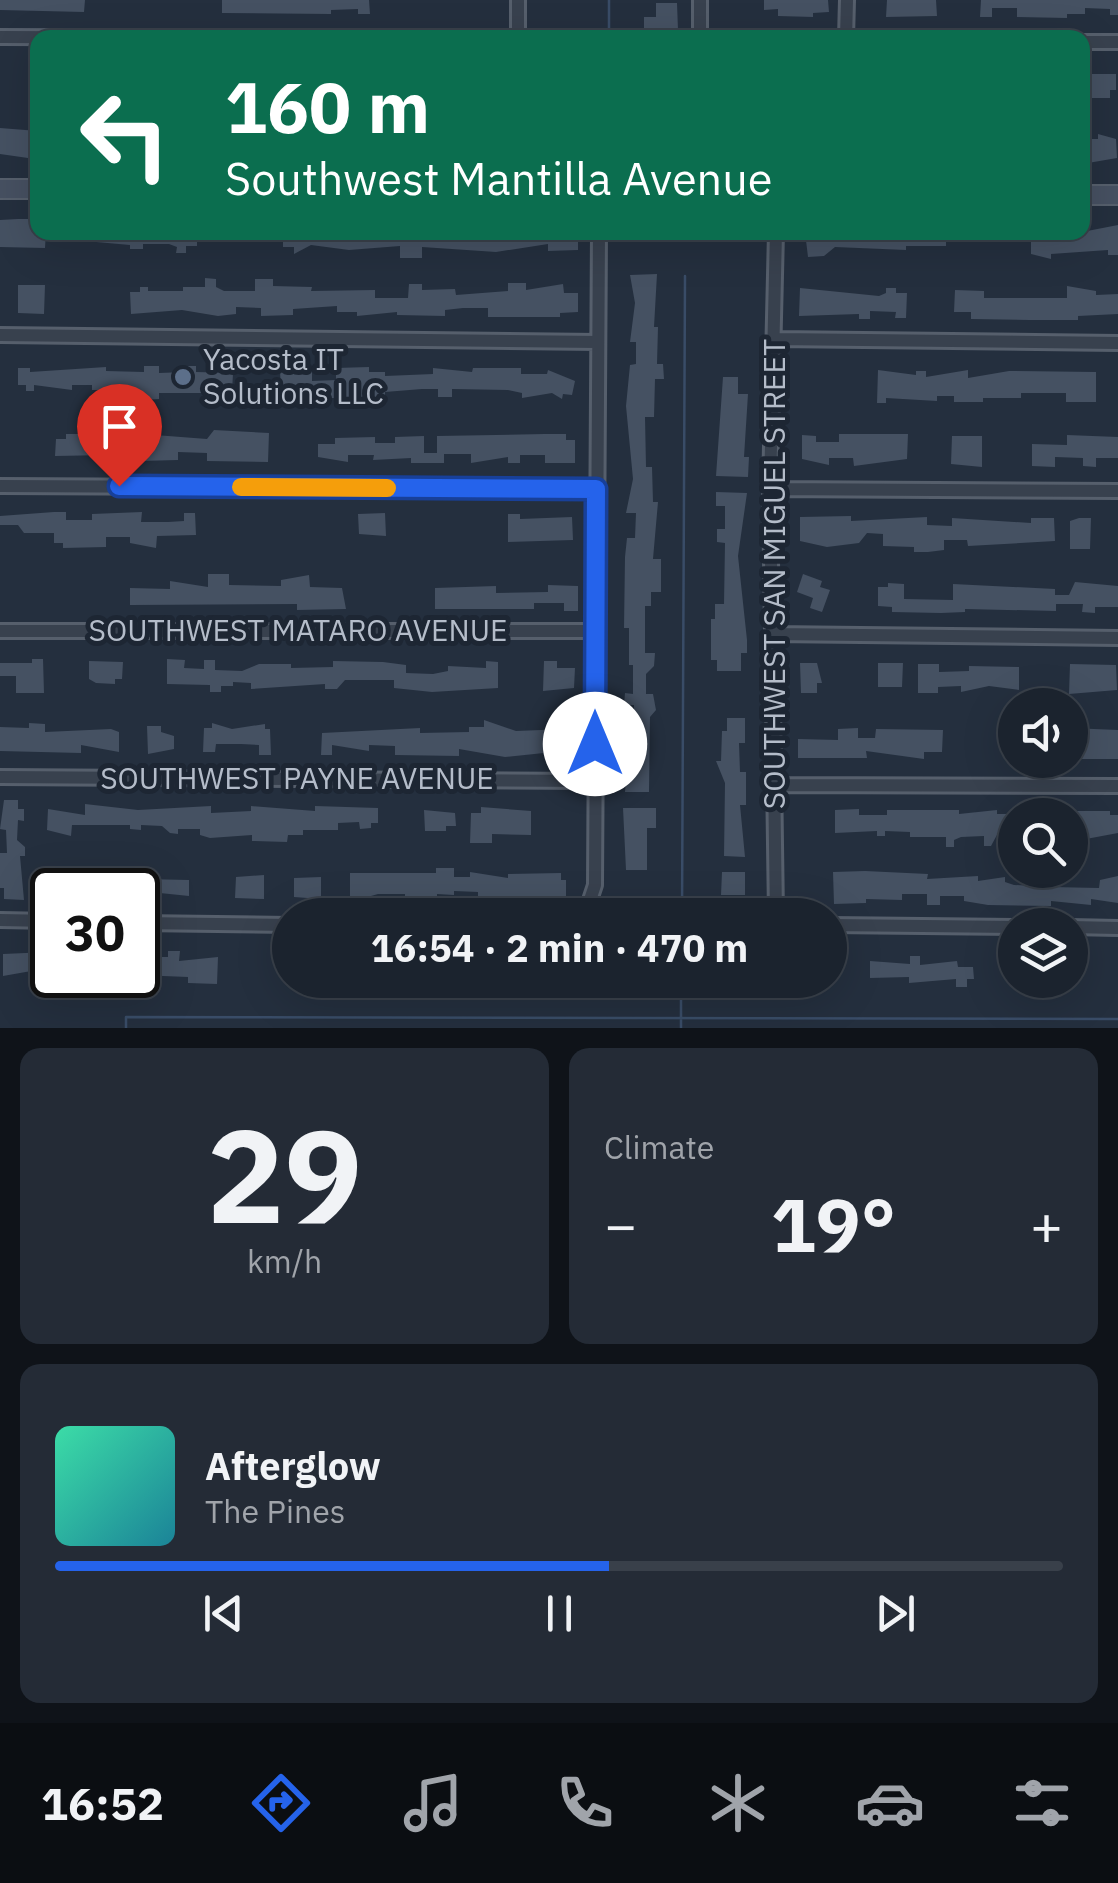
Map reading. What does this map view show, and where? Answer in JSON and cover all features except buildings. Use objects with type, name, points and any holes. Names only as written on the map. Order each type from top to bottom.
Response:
[{"type":"street","points":[[518,0],[518,30]]},
{"type":"street","points":[[700,0],[700,30]]},
{"type":"street","points":[[846,30],[847,0]]},
{"type":"street","points":[[0,37],[30,37]]},
{"type":"street","points":[[1090,42],[1118,42]]},
{"type":"street","points":[[0,189],[30,189]]},
{"type":"street","points":[[1090,194],[1118,195]]},
{"type":"street","points":[[593,898],[599,240]]},
{"type":"street","name":"SOUTHWEST SAN MIGUEL STREET","points":[[775,898],[770,489],[776,240]]},
{"type":"street","points":[[0,335],[598,342]]},
{"type":"street","points":[[776,339],[1118,343]]},
{"type":"street","points":[[0,486],[596,489]]},
{"type":"street","points":[[770,489],[1118,491]]},
{"type":"street","name":"SOUTHWEST MATARO AVENUE","points":[[0,631],[596,631]]},
{"type":"street","points":[[772,634],[1118,638]]},
{"type":"street","name":"SOUTHWEST PAYNE AVENUE","points":[[0,777],[594,781]]},
{"type":"street","points":[[772,784],[1118,786]]},
{"type":"street","points":[[0,920],[30,921]]},
{"type":"street","points":[[160,922],[272,925]]},
{"type":"street","points":[[847,925],[998,927]]},
{"type":"street","points":[[1088,928],[1118,928]]},
{"type":"waterway","points":[[609,0],[609,30]]},
{"type":"waterway","points":[[682,898],[685,276]]},
{"type":"waterway","points":[[681,998],[681,1028]]},
{"type":"waterway","points":[[126,1028],[126,1017],[1118,1019]]},
{"type":"slow traffic","points":[[241,487],[387,488]]},
{"type":"place","name":"Yacosta IT Solutions LLC","points":[[183,377]]},
{"type":"route","points":[[119,486],[596,489],[595,744]]}]
